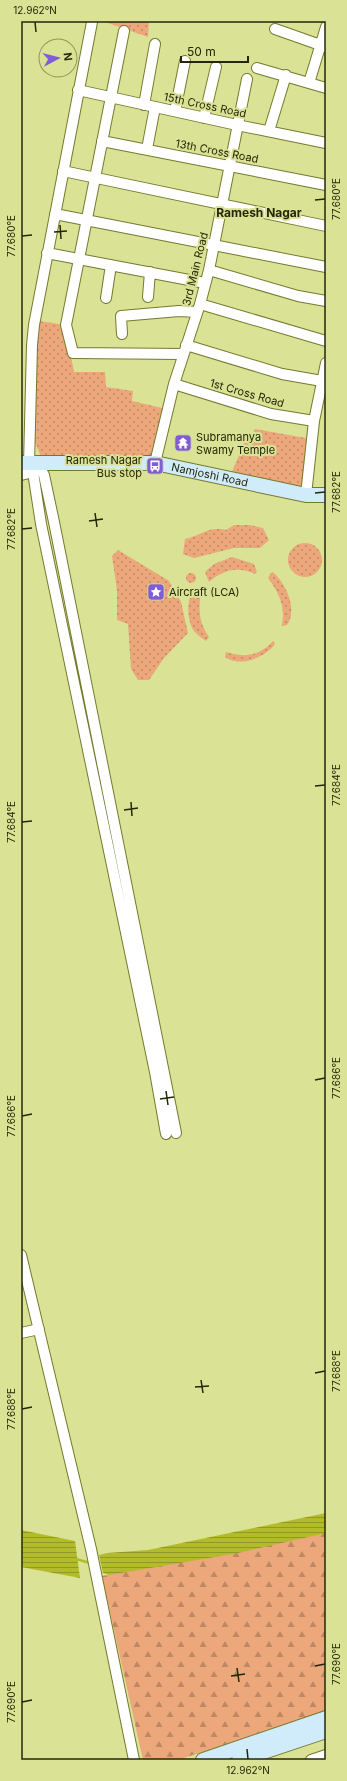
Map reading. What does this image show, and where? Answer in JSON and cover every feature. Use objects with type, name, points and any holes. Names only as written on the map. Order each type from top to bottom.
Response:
[{"type":"main road","name":"Namjoshi Road","points":[[28,467],[155,463],[306,495],[326,496]]},
{"type":"main road","points":[[203,1760],[326,1718]]},
{"type":"main road","points":[[239,1760],[326,1731]]},
{"type":"street","points":[[92,22],[47,253],[32,345],[28,467],[151,1051],[166,1134]]},
{"type":"street","points":[[309,83],[323,46],[326,27]]},
{"type":"street","points":[[275,29],[323,46]]},
{"type":"street","points":[[124,32],[66,325],[73,353],[184,350],[282,374],[322,381]]},
{"type":"street","points":[[144,105],[155,44]]},
{"type":"street","points":[[175,111],[185,61]]},
{"type":"street","points":[[204,118],[216,67]]},
{"type":"street","points":[[257,68],[286,75],[326,88]]},
{"type":"street","points":[[269,131],[286,75]]},
{"type":"street","name":"3rd Main Road","points":[[155,463],[174,384],[209,270],[223,205],[237,125],[248,79]]},
{"type":"street","name":"15th Cross Road","points":[[78,90],[326,143]]},
{"type":"street","points":[[147,149],[156,107]]},
{"type":"street","name":"13th Cross Road","points":[[102,141],[326,185]]},
{"type":"street","points":[[63,171],[326,226]]},
{"type":"street","points":[[55,214],[326,267]]},
{"type":"street","points":[[47,253],[205,283]]},
{"type":"street","points":[[106,298],[111,265]]},
{"type":"street","points":[[209,270],[298,296],[326,301]]},
{"type":"street","points":[[148,297],[150,272]]},
{"type":"street","points":[[122,334],[121,316],[198,308],[326,341]]},
{"type":"street","points":[[306,495],[314,421],[326,363]]},
{"type":"street","name":"1st Cross Road","points":[[174,384],[271,414],[314,421]]},
{"type":"street","points":[[28,467],[44,475],[53,515],[176,1133]]},
{"type":"street","points":[[21,1255],[26,1298],[39,1329],[91,1549],[134,1760]]},
{"type":"street","points":[[21,1333],[39,1329]]},
{"type":"street","points":[[311,1760],[326,1755]]},
{"type":"green space","points":[[102,21],[149,21],[148,37]]},
{"type":"green space","points":[[39,321],[65,325],[74,372],[105,372],[106,387],[133,391],[132,401],[162,408],[167,415],[153,457],[41,457],[34,440],[36,361]]},
{"type":"green space","points":[[255,429],[306,438],[303,490],[231,474],[249,432],[253,434]]},
{"type":"green space","points":[[234,525],[250,525],[263,528],[269,540],[260,548],[234,548],[194,558],[183,554],[185,539],[210,530],[226,530]]},
{"type":"green space","points":[[305,543],[317,548],[322,560],[317,572],[305,577],[293,572],[288,560],[293,548]]},
{"type":"green space","points":[[118,550],[169,581],[181,602],[188,633],[164,658],[149,680],[138,680],[131,669],[128,624],[117,620],[117,590],[112,556]]},
{"type":"green space","points":[[232,557],[254,564],[257,572],[255,574],[242,570],[230,570],[209,582],[205,572],[214,564]]},
{"type":"green space","points":[[273,572],[286,590],[291,604],[290,619],[287,625],[282,626],[282,605],[275,588],[268,578]]},
{"type":"green space","points":[[189,573],[193,573],[195,574],[195,582],[189,583],[186,580],[186,576]]},
{"type":"green space","points":[[196,589],[201,593],[200,616],[209,637],[206,641],[194,631],[190,621],[188,609],[189,603],[192,593]]},
{"type":"green space","points":[[273,641],[275,644],[271,649],[252,660],[238,661],[225,657],[226,652],[239,655],[257,653]]},
{"type":"green space","points":[[326,1530],[326,1711],[178,1760],[143,1760],[102,1576]]},
{"type":"shaded area","points":[[326,1513],[326,1533],[238,1553],[109,1575],[103,1573],[99,1555],[148,1550]]},
{"type":"shaded area","points":[[21,1530],[75,1541],[80,1578],[21,1567]]},
{"type":"waterway","points":[[76,1559],[90,1563]]},
{"type":"place","name":"Subramanya Swamy Temple","points":[[183,443]]},
{"type":"place","name":"Ramesh Nagar Bus stop","points":[[155,466]]},
{"type":"place","name":"Aircraft (LCA)","points":[[156,592]]},
{"type":"district","name":"Ramesh Nagar","points":[[259,212]]}]
